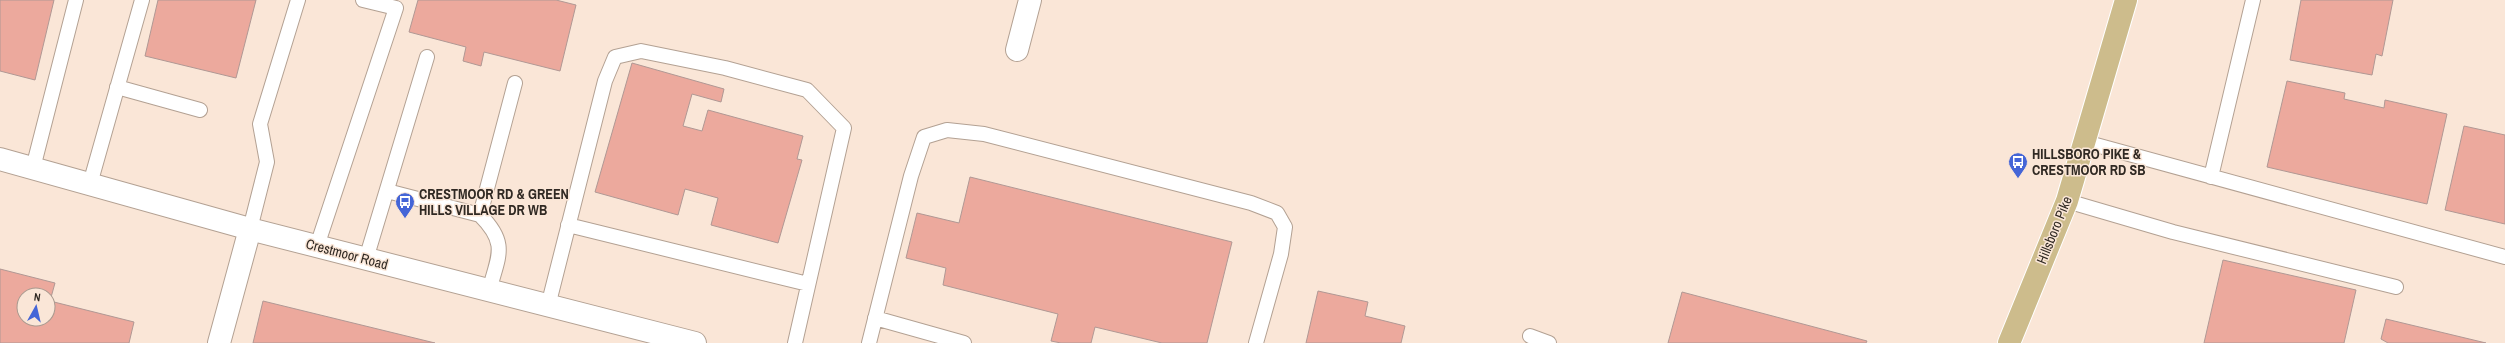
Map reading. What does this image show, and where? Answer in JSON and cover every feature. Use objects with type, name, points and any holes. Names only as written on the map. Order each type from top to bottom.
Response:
[{"type":"main road","name":"Hillsboro Pike","points":[[2009,343],[2067,201],[2126,0]]},
{"type":"street","points":[[1017,50],[1030,0]]},
{"type":"street","name":"Crestmoor Road","points":[[0,159],[250,229],[695,343]]},
{"type":"street","points":[[218,343],[250,229]]},
{"type":"lane","points":[[33,168],[76,0]]},
{"type":"lane","points":[[90,184],[142,0]]},
{"type":"lane","points":[[250,229],[267,162],[260,124],[298,0]]},
{"type":"lane","points":[[317,246],[396,8],[362,0]]},
{"type":"lane","points":[[2211,177],[2253,0]]},
{"type":"lane","points":[[548,306],[605,81],[615,57],[641,51],[725,68],[807,90],[844,128],[795,343]]},
{"type":"lane","points":[[366,259],[427,57]]},
{"type":"lane","points":[[480,215],[515,83]]},
{"type":"lane","points":[[118,87],[200,110]]},
{"type":"lane","points":[[869,343],[911,176],[924,137],[946,130],[984,134],[1251,203],[1277,213],[1285,227],[1282,254],[1256,343]]},
{"type":"lane","points":[[2085,142],[2505,257]]},
{"type":"lane","points":[[387,191],[480,215],[494,229],[500,246],[489,291]]},
{"type":"lane","points":[[2067,201],[2173,232],[2396,287]]},
{"type":"lane","points":[[568,225],[808,284]]},
{"type":"lane","points":[[875,318],[964,343]]},
{"type":"lane","points":[[1530,336],[1549,343]]},
{"type":"building","points":[[0,0],[54,0],[35,80],[0,71]]},
{"type":"building","points":[[158,0],[256,0],[236,78],[145,56]]},
{"type":"building","points":[[418,0],[556,0],[576,5],[560,71],[484,52],[481,66],[463,61],[466,47],[409,32]]},
{"type":"building","points":[[2301,0],[2393,0],[2382,56],[2376,54],[2372,75],[2290,60]]},
{"type":"building","points":[[632,63],[724,89],[721,102],[692,94],[683,126],[702,131],[708,110],[803,136],[797,159],[802,160],[778,243],[711,225],[718,198],[685,189],[678,215],[595,192]]},
{"type":"building","points":[[2287,81],[2345,93],[2344,99],[2384,108],[2385,100],[2447,114],[2427,204],[2267,167]]},
{"type":"building","points":[[2464,126],[2505,135],[2505,224],[2445,210]]},
{"type":"building","points":[[970,177],[1232,242],[1207,343],[1162,343],[1095,327],[1091,343],[1061,343],[1051,341],[1058,314],[943,285],[946,268],[906,258],[917,213],[959,223]]},
{"type":"building","points":[[2223,260],[2356,290],[2344,343],[2204,343]]},
{"type":"building","points":[[0,269],[55,283],[54,287],[16,287],[16,327],[56,327],[56,302],[134,322],[129,343],[0,343]]},
{"type":"building","points":[[1318,291],[1368,302],[1365,316],[1405,326],[1401,343],[1306,343]]},
{"type":"building","points":[[1682,292],[1867,341],[1866,343],[1668,343]]},
{"type":"building","points":[[263,301],[435,343],[253,343]]},
{"type":"building","points":[[2386,319],[2486,343],[2388,343],[2381,339]]},
{"type":"place","name":"HILLSBORO PIKE & CRESTMOOR RD SB","points":[[2018,179]]},
{"type":"place","name":"CRESTMOOR RD & GREEN HILLS VILLAGE DR WB","points":[[405,219]]}]
